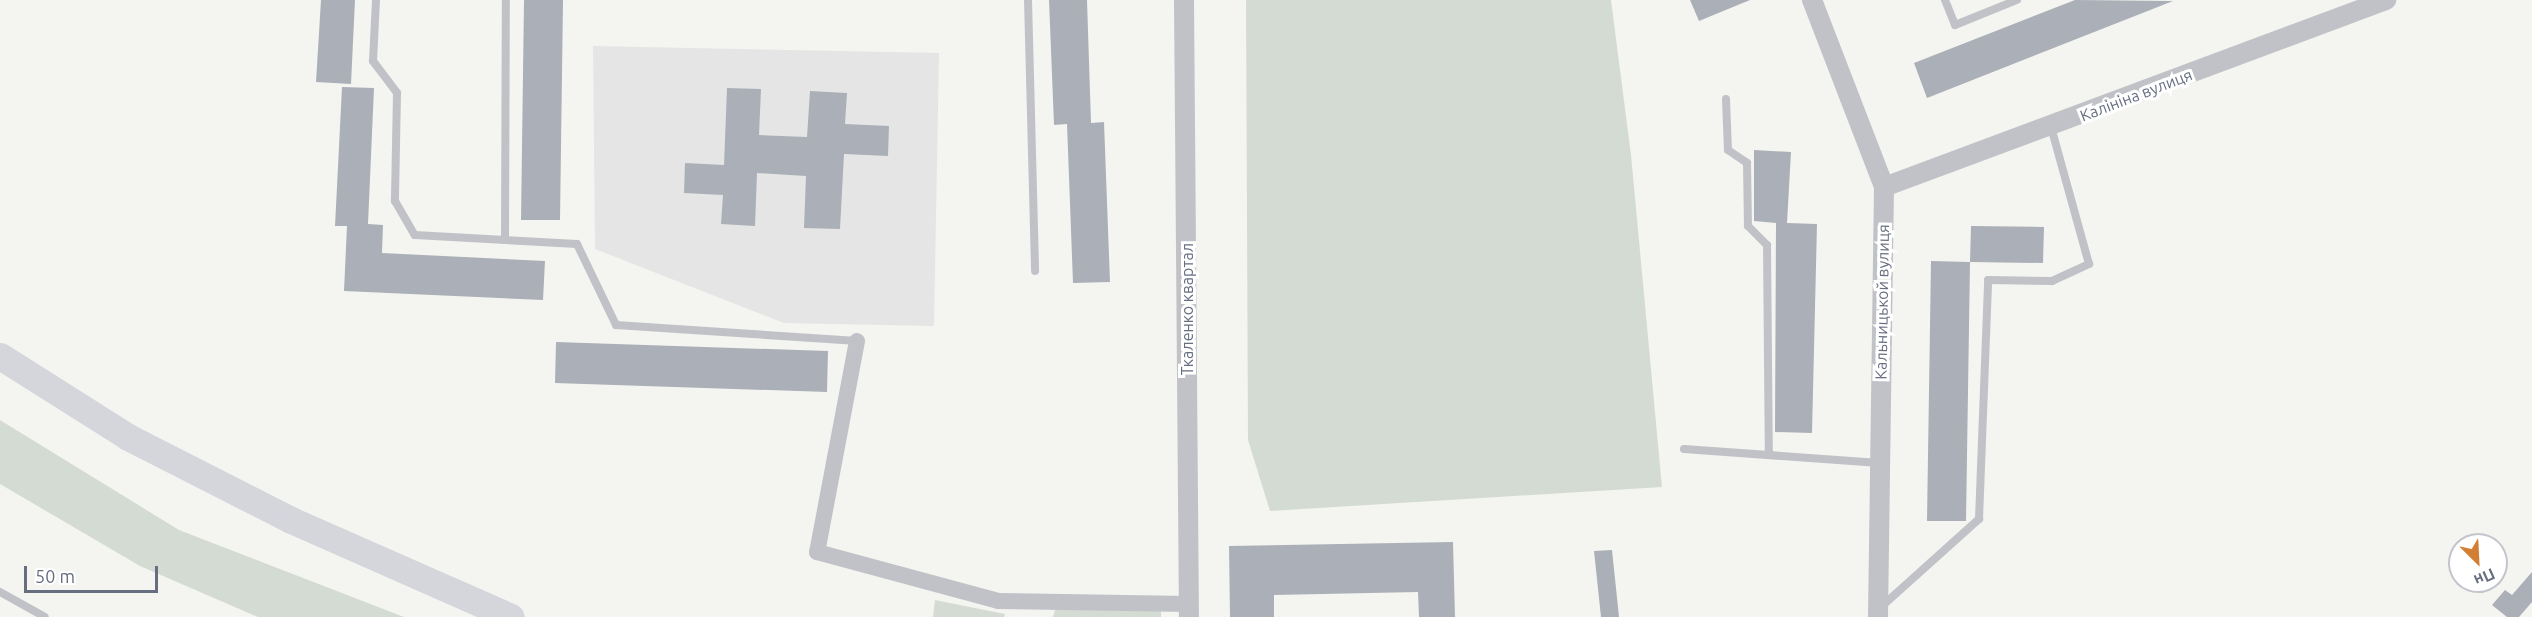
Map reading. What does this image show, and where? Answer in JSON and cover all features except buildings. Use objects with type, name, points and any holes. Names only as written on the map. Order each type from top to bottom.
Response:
[{"type":"highway","points":[[0,356],[128,437],[291,520],[511,617]]},
{"type":"street","name":"Ткаленко квартал","points":[[1184,0],[1189,611]]},
{"type":"street","name":"Кальницькой вулиця","points":[[1812,0],[1884,187],[1878,613]]},
{"type":"street","name":"Калініна вулиця","points":[[1884,187],[2051,127],[2356,5],[2386,0]]},
{"type":"street","points":[[857,341],[817,552],[998,602],[1189,611]]},
{"type":"lane","points":[[376,0],[373,61],[397,93],[395,201],[415,235],[577,244],[616,325],[857,341]]},
{"type":"lane","points":[[505,240],[506,0]]},
{"type":"lane","points":[[1028,0],[1035,271]]},
{"type":"lane","points":[[1945,0],[1955,25],[2017,0]]},
{"type":"lane","points":[[1726,99],[1728,150],[1747,163],[1748,226],[1767,245],[1769,455]]},
{"type":"lane","points":[[1878,613],[1979,519],[1988,280],[2052,281],[2089,264],[2051,127]]},
{"type":"lane","points":[[1684,449],[1880,463]]},
{"type":"lane","points":[[0,592],[45,617]]},
{"type":"shaded area","points":[[1246,0],[1611,0],[1631,155],[1662,487],[1270,511],[1248,440]]},
{"type":"shaded area","points":[[593,46],[939,53],[934,326],[784,323],[595,249]]},
{"type":"shaded area","points":[[0,420],[179,530],[404,617],[258,617],[140,566],[0,484]]},
{"type":"shaded area","points":[[935,600],[1005,614],[1004,617],[933,617]]},
{"type":"shaded area","points":[[1055,610],[1161,610],[1161,617],[1053,617]]}]
